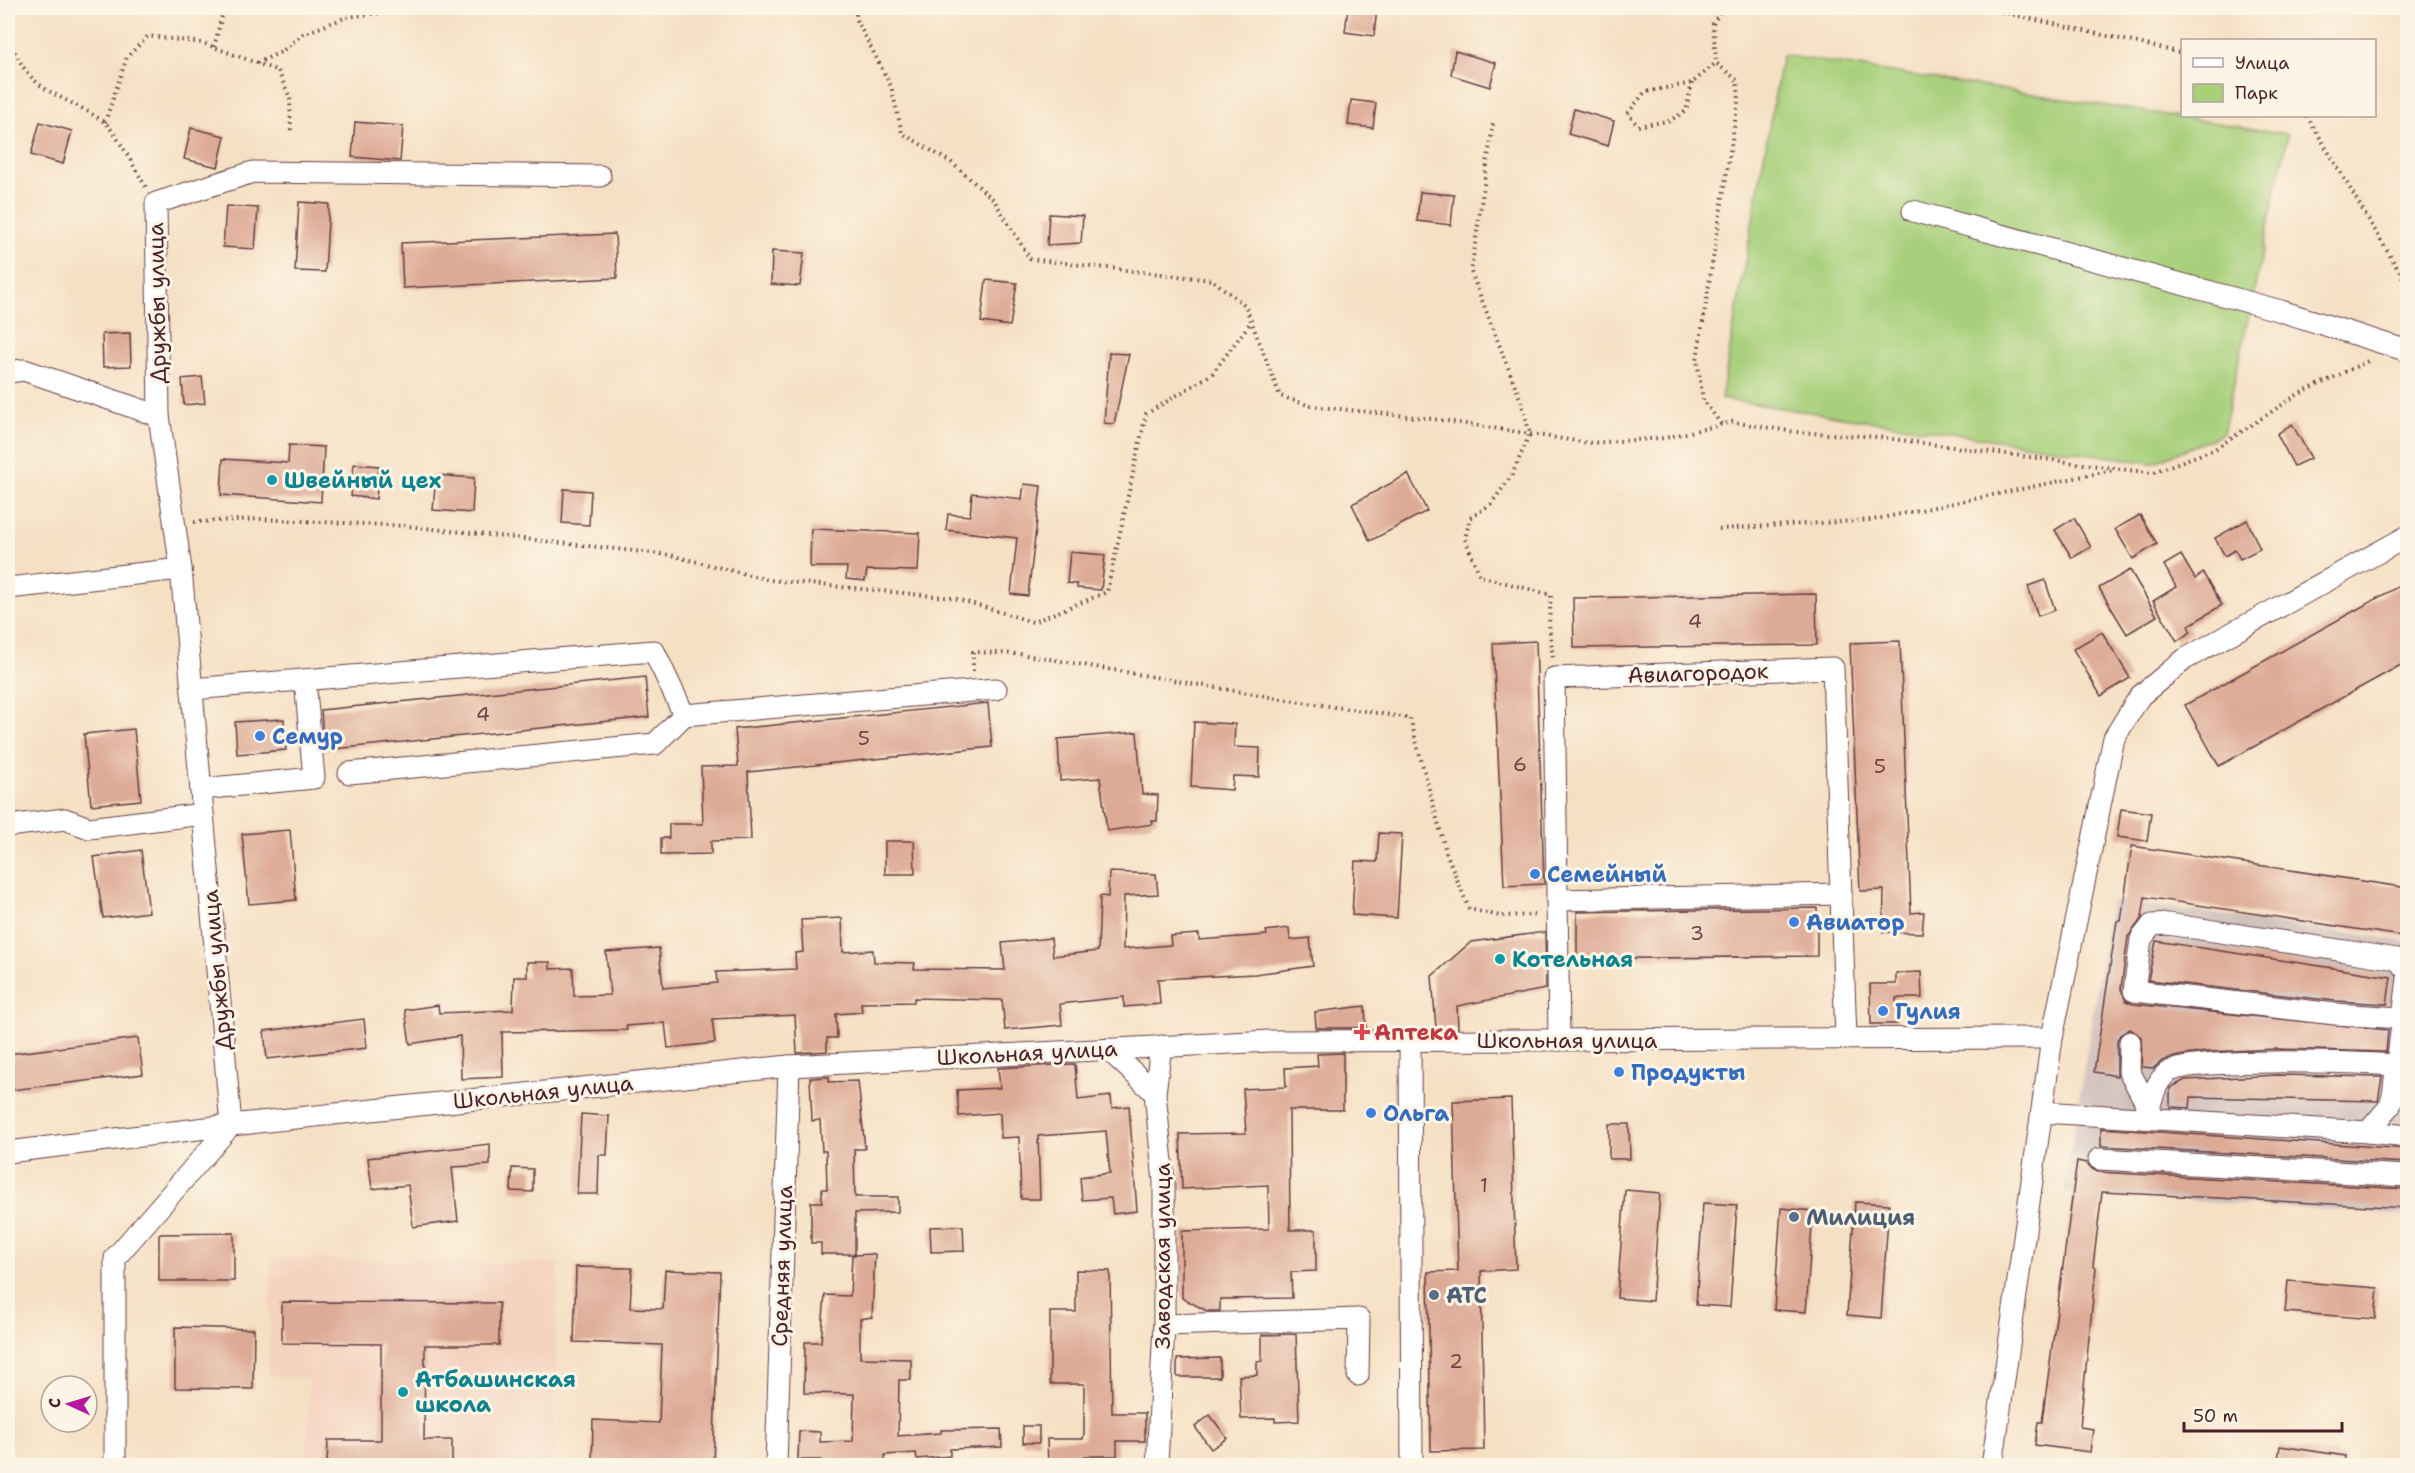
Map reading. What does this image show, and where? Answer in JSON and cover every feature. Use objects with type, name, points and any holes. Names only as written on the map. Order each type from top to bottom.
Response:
[{"type":"street","name":"Дружбы улица","points":[[231,1125],[181,569],[159,416],[156,202],[253,172],[600,176]]},
{"type":"street","points":[[1913,212],[2281,311],[2400,350]]},
{"type":"street","points":[[8,372],[24,370],[159,416]]},
{"type":"street","points":[[1992,1466],[2052,1038],[2114,738],[2140,696],[2185,659],[2408,536]]},
{"type":"street","points":[[8,588],[181,569]]},
{"type":"street","points":[[192,689],[654,651],[684,715]]},
{"type":"street","name":"Авиагородок","points":[[1554,678],[1833,668],[1846,1039]]},
{"type":"street","points":[[1554,678],[1559,1040]]},
{"type":"street","points":[[201,789],[314,778],[304,680]]},
{"type":"street","points":[[349,773],[655,744],[684,715],[996,689]]},
{"type":"street","points":[[8,826],[65,819],[89,828],[203,814]]},
{"type":"street","points":[[1557,907],[1841,894]]},
{"type":"street","points":[[2401,1018],[2335,1014],[2134,991],[2141,939],[2152,925],[2168,924],[2397,959],[2408,972]]},
{"type":"street","points":[[2368,1132],[2390,1106],[2408,978]]},
{"type":"street","name":"Школьная улица","points":[[8,1152],[231,1125],[789,1066],[1270,1041],[2052,1038]]},
{"type":"street","points":[[1410,1041],[1412,1466]]},
{"type":"street","points":[[2130,1042],[2129,1071],[2147,1105],[2146,1119]]},
{"type":"street","name":"Заводская улица","points":[[1157,1466],[1164,1325],[1164,1182],[1155,1093],[1161,1046]]},
{"type":"street","points":[[1108,1049],[1155,1093]]},
{"type":"street","points":[[2146,1119],[2157,1086],[2168,1072],[2190,1066],[2313,1061],[2396,1065]]},
{"type":"street","name":"Средняя улица","points":[[776,1466],[789,1066]]},
{"type":"street","points":[[2042,1112],[2408,1136]]},
{"type":"street","points":[[115,1466],[115,1258],[231,1125]]},
{"type":"street","points":[[2099,1159],[2408,1176]]},
{"type":"street","points":[[1164,1325],[1359,1319],[1358,1375]]},
{"type":"path","points":[[214,47],[224,8]]},
{"type":"path","points":[[256,63],[281,52],[303,34],[347,17],[380,12],[384,8]]},
{"type":"path","points":[[856,8],[855,19],[891,86],[902,133],[952,163],[994,200],[1030,259],[1212,280],[1245,305],[1280,396],[1311,405],[1434,419],[1589,443],[1665,438],[1732,422],[1796,432],[1877,437],[2151,473],[2215,449],[2297,395],[2400,350]]},
{"type":"path","points":[[1721,424],[1703,400],[1697,359],[1739,96],[1737,80],[1716,63],[1713,24],[1722,8]]},
{"type":"path","points":[[1984,8],[2181,53]]},
{"type":"path","points":[[8,35],[16,60],[47,92],[105,122],[156,202]]},
{"type":"path","points":[[105,122],[127,57],[148,36],[203,43],[278,71],[290,98],[291,133]]},
{"type":"path","points":[[1692,82],[1686,111],[1669,121],[1638,126],[1628,113],[1645,92],[1692,82],[1716,63]]},
{"type":"path","points":[[2308,117],[2408,286]]},
{"type":"path","points":[[1493,124],[1471,272],[1521,401],[1530,434],[1512,475],[1491,504],[1470,518],[1465,538],[1480,576],[1551,595],[1549,624],[1554,678]]},
{"type":"path","points":[[175,526],[197,522],[259,519],[407,526],[670,555],[769,580],[954,598],[1033,622],[1107,592],[1146,414],[1212,374],[1251,322]]},
{"type":"path","points":[[1719,529],[1872,520],[2117,469]]},
{"type":"path","points":[[973,690],[972,652],[1020,654],[1288,700],[1410,718],[1446,852],[1469,909],[1500,915],[1557,907]]},
{"type":"shaded area","points":[[2111,900],[2407,941],[2407,1215],[2064,1193]]},
{"type":"shaded area","points":[[271,1258],[558,1264],[553,1465],[307,1465],[309,1378],[268,1376]]},
{"type":"green space","points":[[1782,55],[2288,134],[2223,434],[2152,463],[1721,399]]},
{"type":"building","points":[[1348,8],[1377,8],[1374,36],[1345,32]]},
{"type":"building","points":[[1455,51],[1496,63],[1490,87],[1451,75]]},
{"type":"building","points":[[1351,100],[1376,103],[1373,128],[1348,125]]},
{"type":"building","points":[[1574,109],[1614,121],[1608,146],[1568,134]]},
{"type":"building","points":[[40,122],[72,131],[63,164],[31,155]]},
{"type":"building","points":[[355,122],[403,126],[400,161],[352,157]]},
{"type":"building","points":[[191,128],[225,136],[218,167],[184,159]]},
{"type":"building","points":[[1420,192],[1454,195],[1451,225],[1417,221]]},
{"type":"building","points":[[299,202],[329,204],[325,272],[295,271]]},
{"type":"building","points":[[226,206],[258,208],[255,249],[223,247]]},
{"type":"building","points":[[1049,214],[1083,216],[1081,243],[1047,245]]},
{"type":"building","points":[[615,234],[617,278],[403,288],[401,243]]},
{"type":"building","points":[[772,251],[804,253],[800,286],[771,284]]},
{"type":"building","points":[[986,280],[1017,283],[1010,326],[981,322]]},
{"type":"building","points":[[130,333],[131,366],[103,367],[102,334]]},
{"type":"building","points":[[1109,353],[1129,354],[1114,424],[1104,423]]},
{"type":"building","points":[[202,377],[205,403],[184,405],[182,379]]},
{"type":"building","points":[[2292,424],[2311,458],[2294,466],[2277,434]]},
{"type":"building","name":"Швейный цех","points":[[289,445],[324,447],[321,502],[221,495],[223,459],[288,463]]},
{"type":"building","points":[[354,464],[379,466],[376,499],[351,496]]},
{"type":"building","points":[[1408,474],[1427,511],[1370,541],[1352,504]]},
{"type":"building","points":[[436,475],[474,478],[472,513],[433,510]]},
{"type":"building","points":[[1024,484],[1041,486],[1028,596],[1011,594],[1017,538],[946,530],[948,514],[970,516],[972,493],[1022,499]]},
{"type":"building","points":[[564,489],[591,491],[589,525],[562,523]]},
{"type":"building","points":[[2140,515],[2157,544],[2133,559],[2115,529]]},
{"type":"building","points":[[2074,518],[2091,547],[2072,558],[2055,530]]},
{"type":"building","points":[[2247,520],[2260,549],[2240,559],[2235,550],[2225,556],[2215,538]]},
{"type":"building","points":[[811,529],[920,533],[918,571],[867,570],[865,581],[846,579],[847,567],[810,567]]},
{"type":"building","points":[[1070,552],[1105,555],[1101,590],[1077,588],[1077,584],[1067,583]]},
{"type":"building","points":[[2181,555],[2195,579],[2203,573],[2222,605],[2188,626],[2191,632],[2177,641],[2153,601],[2176,587],[2164,565]]},
{"type":"building","points":[[2130,570],[2157,616],[2127,634],[2099,588]]},
{"type":"building","points":[[2045,580],[2055,610],[2038,616],[2028,586]]},
{"type":"building","points":[[2408,581],[2408,661],[2219,766],[2185,705]]},
{"type":"building","points":[[1816,594],[1817,645],[1574,648],[1573,598]]},
{"type":"building","points":[[2102,632],[2130,678],[2101,696],[2073,649]]},
{"type":"building","points":[[1536,641],[1544,884],[1504,886],[1493,643]]},
{"type":"building","points":[[1900,641],[1911,913],[1924,912],[1922,933],[1883,932],[1884,890],[1860,891],[1850,643]]},
{"type":"building","points":[[645,677],[649,717],[324,750],[321,710]]},
{"type":"building","points":[[988,703],[992,747],[748,772],[751,840],[711,841],[711,854],[661,855],[661,838],[669,838],[669,824],[703,824],[701,767],[738,766],[735,729]]},
{"type":"building","name":"Семур","points":[[284,719],[286,750],[237,754],[235,722]]},
{"type":"building","points":[[1194,722],[1235,724],[1234,747],[1260,748],[1259,777],[1233,776],[1232,790],[1191,787]]},
{"type":"building","points":[[134,729],[141,800],[91,805],[84,734]]},
{"type":"building","points":[[1137,732],[1142,794],[1158,795],[1157,821],[1152,821],[1153,824],[1107,831],[1100,778],[1060,781],[1058,739]]},
{"type":"building","points":[[2121,809],[2151,813],[2147,841],[2117,837]]},
{"type":"building","points":[[290,830],[296,900],[249,904],[242,834]]},
{"type":"building","points":[[1379,833],[1402,834],[1397,918],[1352,915],[1355,861],[1377,862]]},
{"type":"building","points":[[885,841],[914,841],[915,874],[885,874]]},
{"type":"building","points":[[2132,846],[2408,888],[2408,937],[2145,897],[2142,918],[2128,937],[2121,989],[2126,1001],[2133,1004],[2388,1030],[2386,1052],[2277,1049],[2206,1052],[2178,1056],[2162,1061],[2154,1068],[2142,1067],[2141,1037],[2130,1029],[2120,1035],[2117,1041],[2117,1076],[2094,1072],[2117,921],[2121,921]]},
{"type":"building","points":[[141,850],[149,912],[103,918],[94,857]]},
{"type":"building","points":[[1109,872],[1156,874],[1158,894],[1124,896],[1123,949],[1171,945],[1170,936],[1199,934],[1199,940],[1267,935],[1266,931],[1289,928],[1290,940],[1310,938],[1313,966],[1255,974],[1158,979],[1160,1004],[1124,1007],[1124,997],[1060,1004],[1062,1025],[1005,1030],[1002,1000],[914,998],[914,1002],[861,1003],[862,1012],[836,1014],[837,1038],[827,1038],[827,1051],[797,1053],[795,1015],[712,1019],[715,1043],[668,1048],[665,1023],[626,1026],[627,1030],[502,1032],[503,1077],[461,1079],[460,1036],[410,1044],[405,1010],[438,1005],[439,1013],[513,1010],[514,977],[527,977],[527,962],[550,962],[550,969],[573,968],[574,996],[610,995],[606,952],[659,948],[663,988],[717,983],[716,972],[796,969],[795,953],[803,952],[801,920],[842,918],[843,952],[873,950],[874,962],[915,963],[914,969],[1005,970],[1002,943],[1051,938],[1053,956],[1098,951],[1100,896],[1108,897]]},
{"type":"building","points":[[1817,908],[1817,956],[1577,959],[1577,912]]},
{"type":"building","name":"Котельная","points":[[1545,932],[1546,989],[1457,1006],[1458,1028],[1436,1028],[1432,976],[1471,942]]},
{"type":"building","points":[[2156,941],[2391,977],[2387,1004],[2336,1001],[2148,980]]},
{"type":"building","name":"Гулия","points":[[1921,972],[1922,998],[1896,998],[1897,1024],[1871,1024],[1870,984],[1896,984],[1896,973]]},
{"type":"building","points":[[1365,1006],[1366,1028],[1316,1028],[1315,1012]]},
{"type":"building","points":[[364,1019],[367,1048],[267,1059],[264,1031]]},
{"type":"building","points":[[138,1038],[143,1074],[12,1090],[8,1054]]},
{"type":"building","points":[[1343,1053],[1343,1110],[1289,1110],[1290,1230],[1316,1230],[1316,1271],[1291,1272],[1292,1298],[1220,1299],[1220,1311],[1207,1311],[1182,1298],[1182,1231],[1269,1229],[1268,1185],[1182,1189],[1180,1134],[1246,1133],[1243,1089],[1286,1087],[1285,1068],[1318,1066],[1317,1054]]},
{"type":"building","points":[[1075,1064],[1078,1100],[1111,1096],[1112,1108],[1129,1106],[1137,1211],[1113,1214],[1111,1198],[1082,1200],[1080,1177],[1110,1173],[1106,1131],[1038,1136],[1040,1199],[1021,1199],[1019,1137],[1001,1138],[1000,1113],[959,1116],[957,1090],[1000,1088],[998,1068]]},
{"type":"building","points":[[2277,1075],[2382,1077],[2378,1101],[2191,1097],[2190,1108],[2170,1107],[2170,1088],[2185,1080]]},
{"type":"building","points":[[829,1077],[829,1082],[858,1081],[865,1149],[854,1149],[855,1197],[898,1197],[898,1212],[855,1213],[855,1254],[821,1254],[821,1243],[811,1243],[811,1202],[822,1202],[822,1189],[827,1189],[826,1151],[822,1151],[820,1120],[812,1121],[810,1078]]},
{"type":"building","points":[[1511,1099],[1516,1269],[1481,1271],[1484,1450],[1431,1451],[1428,1272],[1458,1271],[1453,1101]]},
{"type":"building","points":[[581,1114],[609,1116],[607,1155],[599,1155],[598,1194],[577,1194]]},
{"type":"building","points":[[1609,1124],[1629,1124],[1630,1159],[1609,1159]]},
{"type":"building","points":[[2101,1128],[2408,1149],[2408,1163],[2101,1146]]},
{"type":"building","points":[[490,1144],[490,1165],[452,1167],[458,1221],[413,1227],[408,1185],[372,1189],[368,1158]]},
{"type":"building","points":[[2077,1161],[2087,1163],[2098,1172],[2408,1189],[2408,1208],[2102,1192],[2093,1266],[2096,1268],[2080,1427],[2093,1429],[2090,1452],[2035,1445],[2038,1422],[2042,1422]]},
{"type":"building","points":[[512,1168],[533,1169],[533,1192],[511,1191]]},
{"type":"building","points":[[1625,1190],[1660,1193],[1652,1301],[1617,1298]]},
{"type":"building","points":[[1855,1202],[1889,1204],[1881,1318],[1847,1315]]},
{"type":"building","points":[[1703,1203],[1737,1205],[1730,1307],[1696,1305]]},
{"type":"building","points":[[1781,1208],[1813,1211],[1806,1312],[1774,1310]]},
{"type":"building","points":[[963,1226],[964,1251],[931,1252],[930,1227]]},
{"type":"building","points":[[234,1233],[234,1281],[159,1281],[159,1234]]},
{"type":"building","points":[[875,1254],[872,1317],[860,1319],[860,1358],[911,1359],[911,1380],[899,1380],[898,1436],[941,1433],[941,1430],[1001,1429],[1002,1447],[950,1449],[950,1456],[917,1459],[916,1453],[885,1455],[885,1461],[821,1463],[821,1460],[798,1460],[799,1431],[820,1432],[820,1442],[853,1441],[854,1394],[804,1393],[805,1342],[821,1342],[825,1295],[850,1296],[852,1255]]},
{"type":"building","points":[[576,1267],[632,1268],[630,1308],[663,1309],[665,1270],[720,1272],[713,1466],[592,1466],[593,1420],[659,1423],[662,1345],[574,1342]]},
{"type":"building","points":[[1076,1270],[1110,1271],[1112,1413],[1145,1413],[1145,1441],[1117,1441],[1117,1456],[1085,1456],[1085,1466],[1048,1466],[1047,1439],[1083,1439],[1084,1433],[1084,1384],[1050,1384],[1050,1312],[1076,1312]]},
{"type":"building","points":[[2288,1281],[2378,1288],[2375,1319],[2285,1312]]},
{"type":"building","name":"Атбашинская школа","points":[[282,1302],[499,1303],[499,1345],[425,1345],[424,1440],[452,1440],[452,1466],[327,1466],[328,1440],[381,1440],[381,1344],[282,1343]]},
{"type":"building","points":[[175,1327],[254,1329],[253,1389],[175,1388]]},
{"type":"building","points":[[1296,1334],[1299,1421],[1275,1422],[1275,1418],[1241,1419],[1239,1376],[1257,1375],[1257,1362],[1262,1361],[1262,1335]]},
{"type":"building","points":[[1220,1358],[1220,1377],[1177,1377],[1177,1359]]},
{"type":"building","points":[[1210,1415],[1227,1438],[1211,1449],[1195,1427]]},
{"type":"building","points":[[1023,1426],[1039,1426],[1039,1443],[1023,1443]]},
{"type":"building","points":[[2280,1446],[2345,1456],[2344,1466],[2277,1466]]},
{"type":"place","name":"Швейный цех","points":[[272,480]]},
{"type":"place","name":"Семур","points":[[260,736]]},
{"type":"place","name":"Семейный","points":[[1535,874]]},
{"type":"place","name":"Авиатор","points":[[1794,922]]},
{"type":"place","name":"Котельная","points":[[1500,959]]},
{"type":"place","name":"Гулия","points":[[1883,1011]]},
{"type":"place","name":"Аптека","points":[[1362,1032]]},
{"type":"place","name":"Продукты","points":[[1619,1072]]},
{"type":"place","name":"Ольга","points":[[1371,1113]]},
{"type":"place","name":"Милиция","points":[[1794,1217]]},
{"type":"place","name":"АТС","points":[[1434,1295]]},
{"type":"place","name":"Атбашинская школа","points":[[403,1392]]}]
